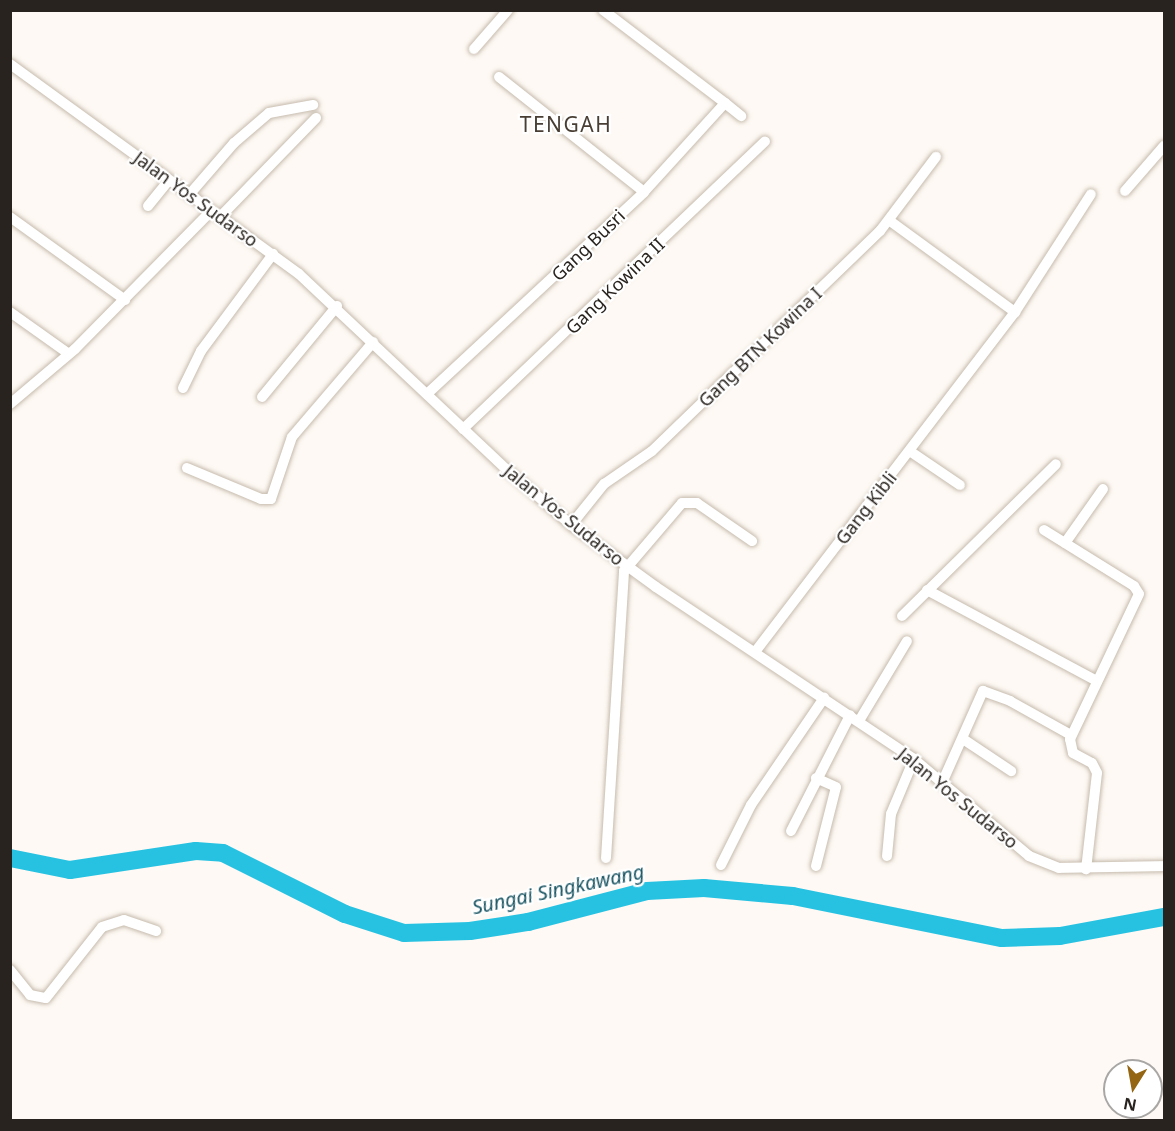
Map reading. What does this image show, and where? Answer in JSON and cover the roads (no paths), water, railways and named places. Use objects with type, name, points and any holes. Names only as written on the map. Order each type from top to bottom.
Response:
[{"type":"street","points":[[474,49],[508,10]]},
{"type":"street","points":[[603,10],[741,116]]},
{"type":"street","name":"Jalan Yos Sudarso","points":[[10,64],[273,254],[337,306],[463,429],[571,525],[626,566],[914,759],[1029,856],[1050,866],[1086,869],[1164,866]]},
{"type":"street","points":[[499,76],[644,192]]},
{"type":"street","name":"Gang Busri","points":[[427,394],[644,192],[725,103]]},
{"type":"street","points":[[189,195],[242,135],[269,113],[313,105]]},
{"type":"street","points":[[10,404],[69,354],[316,118]]},
{"type":"street","name":"Gang Kowina II","points":[[463,429],[765,141]]},
{"type":"street","points":[[1125,190],[1164,146]]},
{"type":"street","name":"Gang BTN Kowina I","points":[[571,525],[604,484],[652,451],[890,221],[936,157]]},
{"type":"street","points":[[148,206],[169,180]]},
{"type":"street","name":"Gang Kibli","points":[[755,652],[1015,312],[1091,194]]},
{"type":"street","points":[[10,217],[125,300]]},
{"type":"street","points":[[890,221],[1015,312]]},
{"type":"street","points":[[183,388],[201,351],[273,254]]},
{"type":"street","points":[[262,397],[337,306]]},
{"type":"street","points":[[10,312],[69,354]]},
{"type":"street","points":[[186,468],[261,499],[271,500],[292,437],[374,342]]},
{"type":"street","points":[[910,452],[960,485]]},
{"type":"street","points":[[902,616],[1056,464]]},
{"type":"street","points":[[1065,543],[1104,489]]},
{"type":"street","points":[[606,858],[626,566],[682,503],[690,502],[752,541]]},
{"type":"street","points":[[1044,530],[1134,586],[1139,594],[1071,735],[1073,753],[1092,763],[1097,773],[1086,869]]},
{"type":"street","points":[[927,590],[1097,681]]},
{"type":"street","points":[[791,831],[816,778],[907,641]]},
{"type":"street","points":[[942,783],[985,691],[1071,735]]},
{"type":"street","points":[[721,865],[757,794],[824,698]]},
{"type":"street","points":[[963,739],[1011,771]]},
{"type":"street","points":[[887,856],[891,814],[914,759]]},
{"type":"street","points":[[816,778],[836,787],[816,866]]},
{"type":"street","points":[[11,971],[30,995],[46,998],[102,927],[117,919],[156,931]]},
{"type":"waterway","name":"Sungai Singkawang","points":[[10,858],[70,870],[196,851],[223,853],[345,914],[404,933],[470,931],[528,922],[647,891],[704,888],[793,896],[1002,938],[1060,936],[1164,917]]},
{"type":"district","name":"TENGAH","points":[[566,124]]}]
